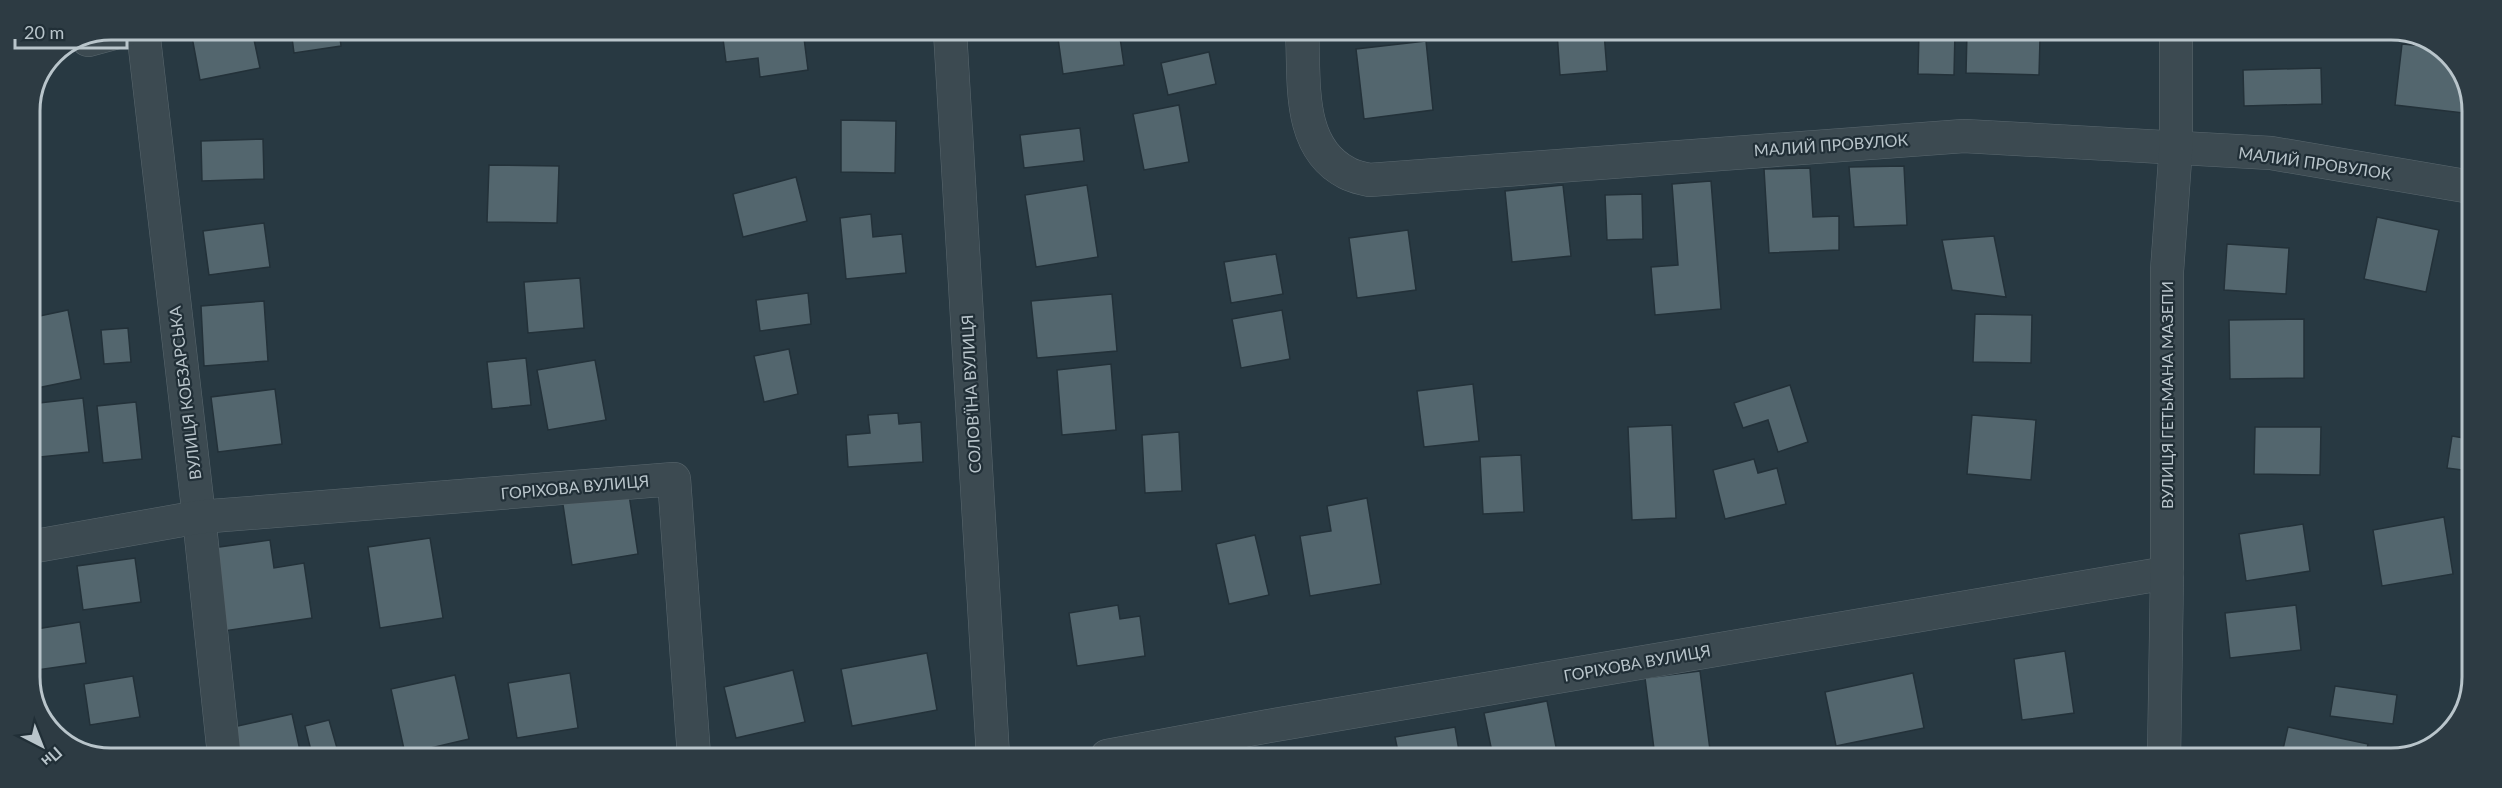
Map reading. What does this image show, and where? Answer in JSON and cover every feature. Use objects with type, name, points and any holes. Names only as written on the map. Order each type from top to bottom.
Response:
[{"type":"street","name":"ВУЛИЦЯ КОБЗАРСЬКА","points":[[143,40],[199,517],[223,748]]},
{"type":"street","name":"СОЛОВ'ЇНА ВУЛИЦЯ","points":[[951,40],[993,748]]},
{"type":"street","name":"МАЛИЙ ПРОВУЛОК","points":[[1302,40],[1307,120],[1312,138],[1326,158],[1348,173],[1369,180],[1964,135],[2271,153],[2461,185]]},
{"type":"street","name":"ВУЛИЦЯ ГЕТЬМАНА МАЗЕПИ","points":[[2164,748],[2168,271],[2176,146],[2176,40]]},
{"type":"street","name":"ГОРІХОВА ВУЛИЦЯ","points":[[199,517],[674,479],[693,748]]},
{"type":"street","points":[[41,545],[199,517]]},
{"type":"street","name":"ГОРІХОВА ВУЛИЦЯ","points":[[1150,748],[2167,573]]},
{"type":"building","points":[[193,40],[254,40],[260,68],[200,80]]},
{"type":"building","points":[[292,40],[340,40],[341,46],[294,53]]},
{"type":"building","points":[[723,40],[804,40],[808,70],[760,77],[758,58],[726,62]]},
{"type":"building","points":[[1058,40],[1120,40],[1124,65],[1063,74]]},
{"type":"building","points":[[1558,40],[1605,40],[1607,71],[1560,75]]},
{"type":"building","points":[[1919,40],[1955,40],[1954,75],[1918,74]]},
{"type":"building","points":[[1967,40],[2040,40],[2039,75],[1966,73]]},
{"type":"building","points":[[1426,41],[1433,110],[1364,119],[1356,49]]},
{"type":"building","points":[[2402,44],[2416,45],[2434,55],[2452,76],[2459,93],[2461,113],[2395,105]]},
{"type":"building","points":[[1209,52],[1216,84],[1168,95],[1161,63]]},
{"type":"building","points":[[2321,68],[2322,104],[2244,106],[2243,70]]},
{"type":"building","points":[[1179,105],[1189,162],[1144,170],[1133,114]]},
{"type":"building","points":[[841,120],[896,121],[895,173],[841,172]]},
{"type":"building","points":[[1080,128],[1084,161],[1024,168],[1020,135]]},
{"type":"building","points":[[263,139],[264,179],[202,181],[201,141]]},
{"type":"building","points":[[489,165],[559,166],[557,223],[487,222]]},
{"type":"building","points":[[1904,166],[1907,225],[1854,227],[1849,167]]},
{"type":"building","points":[[1810,168],[1813,217],[1839,216],[1839,250],[1769,253],[1764,169]]},
{"type":"building","points":[[796,177],[807,221],[743,237],[733,194]]},
{"type":"building","points":[[1711,181],[1721,309],[1655,315],[1651,267],[1678,265],[1672,184]]},
{"type":"building","points":[[1087,185],[1098,257],[1036,267],[1025,195]]},
{"type":"building","points":[[1563,185],[1571,256],[1512,262],[1505,191]]},
{"type":"building","points":[[1642,194],[1643,239],[1607,240],[1605,195]]},
{"type":"building","points":[[871,214],[873,237],[902,234],[906,273],[846,279],[840,218]]},
{"type":"building","points":[[2377,217],[2439,230],[2426,292],[2364,279]]},
{"type":"building","points":[[264,223],[270,267],[209,275],[203,231]]},
{"type":"building","points":[[1408,230],[1416,290],[1357,298],[1349,238]]},
{"type":"building","points":[[1994,236],[2006,297],[1952,290],[1942,240]]},
{"type":"building","points":[[2227,244],[2289,248],[2286,294],[2224,290]]},
{"type":"building","points":[[1276,254],[1283,294],[1231,303],[1224,262]]},
{"type":"building","points":[[580,278],[584,328],[528,333],[524,282]]},
{"type":"building","points":[[808,293],[811,324],[760,331],[756,300]]},
{"type":"building","points":[[1112,294],[1117,351],[1037,358],[1031,301]]},
{"type":"building","points":[[264,301],[268,361],[204,366],[201,306]]},
{"type":"building","points":[[68,310],[81,379],[40,387],[40,316]]},
{"type":"building","points":[[1282,310],[1290,359],[1241,368],[1232,319]]},
{"type":"building","points":[[1975,314],[2032,315],[2031,363],[1973,362]]},
{"type":"building","points":[[2304,319],[2304,378],[2230,379],[2229,320]]},
{"type":"building","points":[[128,328],[131,362],[104,364],[101,330]]},
{"type":"building","points":[[789,349],[798,394],[764,402],[754,356]]},
{"type":"building","points":[[526,358],[531,405],[492,409],[487,362]]},
{"type":"building","points":[[595,360],[606,420],[548,430],[537,370]]},
{"type":"building","points":[[1111,364],[1116,430],[1062,435],[1057,370]]},
{"type":"building","points":[[1473,384],[1479,441],[1424,447],[1417,391]]},
{"type":"building","points":[[1790,385],[1808,442],[1778,452],[1768,420],[1743,428],[1734,403]]},
{"type":"building","points":[[275,389],[282,444],[218,452],[211,397]]},
{"type":"building","points":[[83,398],[89,452],[41,457],[41,403]]},
{"type":"building","points":[[136,402],[142,459],[103,463],[97,406]]},
{"type":"building","points":[[898,413],[899,424],[921,422],[923,462],[848,467],[846,435],[870,433],[868,415]]},
{"type":"building","points":[[1972,415],[2036,420],[2031,480],[1967,474]]},
{"type":"building","points":[[1672,425],[1676,518],[1632,520],[1628,427]]},
{"type":"building","points":[[2255,427],[2321,427],[2320,475],[2254,474]]},
{"type":"building","points":[[1179,432],[1182,491],[1145,493],[1142,435]]},
{"type":"building","points":[[2452,436],[2462,438],[2462,470],[2447,468]]},
{"type":"building","points":[[1521,455],[1524,512],[1483,514],[1480,457]]},
{"type":"building","points":[[1754,459],[1758,473],[1777,468],[1786,504],[1725,519],[1713,470]]},
{"type":"building","points":[[628,488],[638,554],[572,565],[562,498]]},
{"type":"building","points":[[1367,498],[1381,584],[1310,596],[1300,536],[1331,531],[1327,506]]},
{"type":"building","points":[[2444,517],[2453,574],[2382,586],[2373,530]]},
{"type":"building","points":[[2303,524],[2310,571],[2246,581],[2239,534]]},
{"type":"building","points":[[1255,535],[1269,595],[1229,604],[1216,544]]},
{"type":"building","points":[[430,538],[443,618],[380,628],[368,547]]},
{"type":"building","points":[[270,540],[274,568],[304,563],[312,618],[224,631],[212,548]]},
{"type":"building","points":[[135,558],[141,602],[83,610],[77,566]]},
{"type":"building","points":[[1118,605],[1120,619],[1140,616],[1145,656],[1077,666],[1069,613]]},
{"type":"building","points":[[2296,605],[2301,650],[2230,658],[2225,613]]},
{"type":"building","points":[[80,622],[86,663],[41,669],[41,628]]},
{"type":"building","points":[[2065,651],[2074,713],[2022,720],[2014,659]]},
{"type":"building","points":[[927,653],[937,710],[852,726],[841,669]]},
{"type":"building","points":[[793,670],[805,722],[736,738],[724,687]]},
{"type":"building","points":[[1700,671],[1710,748],[1654,748],[1645,678]]},
{"type":"building","points":[[570,673],[578,728],[517,738],[508,683]]},
{"type":"building","points":[[1913,673],[1924,728],[1836,746],[1825,692]]},
{"type":"building","points":[[455,675],[469,739],[431,748],[404,748],[391,689]]},
{"type":"building","points":[[133,676],[140,717],[90,725],[84,684]]},
{"type":"building","points":[[2335,686],[2397,695],[2393,724],[2330,716]]},
{"type":"building","points":[[1547,701],[1556,748],[1491,748],[1484,713]]},
{"type":"building","points":[[292,714],[299,748],[238,748],[233,727]]},
{"type":"building","points":[[329,720],[337,748],[310,748],[305,726]]},
{"type":"building","points":[[1455,727],[1458,748],[1397,748],[1395,737]]},
{"type":"building","points":[[2288,727],[2368,744],[2367,748],[2283,748]]}]
